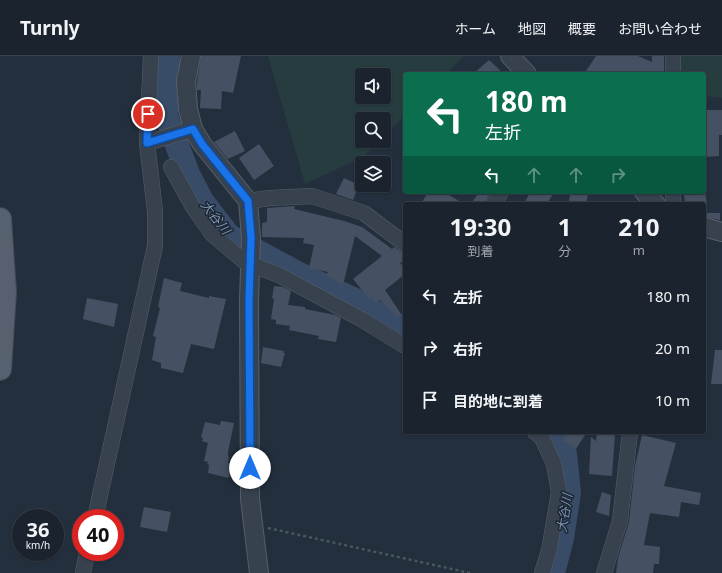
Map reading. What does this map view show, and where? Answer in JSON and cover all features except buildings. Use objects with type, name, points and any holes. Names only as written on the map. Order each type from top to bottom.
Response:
[{"type":"main road","points":[[0,219],[5,292],[0,369]]},
{"type":"street","points":[[97,509],[156,246],[150,142],[150,56]]},
{"type":"street","points":[[191,56],[186,81],[188,131],[202,144],[248,201],[251,238],[250,491],[259,573]]},
{"type":"street","points":[[510,56],[525,72]]},
{"type":"street","points":[[673,56],[673,72]]},
{"type":"street","points":[[150,142],[188,131]]},
{"type":"street","points":[[171,167],[193,207],[212,234],[245,262],[250,262],[286,279],[361,319],[403,345]]},
{"type":"street","points":[[646,194],[654,202]]},
{"type":"street","points":[[248,201],[270,198],[312,196],[364,213],[403,242]]},
{"type":"street","points":[[706,228],[722,232]]},
{"type":"street","points":[[537,434],[542,438],[554,464],[559,492],[549,550],[542,573]]},
{"type":"street","points":[[604,573],[620,521],[630,434]]},
{"type":"street","points":[[83,573],[85,561]]},
{"type":"path","points":[[253,524],[470,573]]},
{"type":"green space","points":[[268,56],[464,56],[448,72],[403,72],[403,117],[391,129],[391,112],[355,112],[355,148],[372,148],[364,156],[355,156],[355,161],[305,184]]},
{"type":"green space","points":[[679,56],[722,56],[722,98],[706,96],[706,72],[680,72]]},
{"type":"waterway","name":"大谷川","points":[[168,56],[166,116],[188,174],[202,201],[229,236],[299,274],[355,300],[403,329]]},
{"type":"waterway","name":"大谷川","points":[[553,434],[565,454],[569,493],[562,538],[553,573]]},
{"type":"route","points":[[148,114],[147,143],[193,129],[202,144],[248,201],[251,238],[249,301],[250,468]]}]
